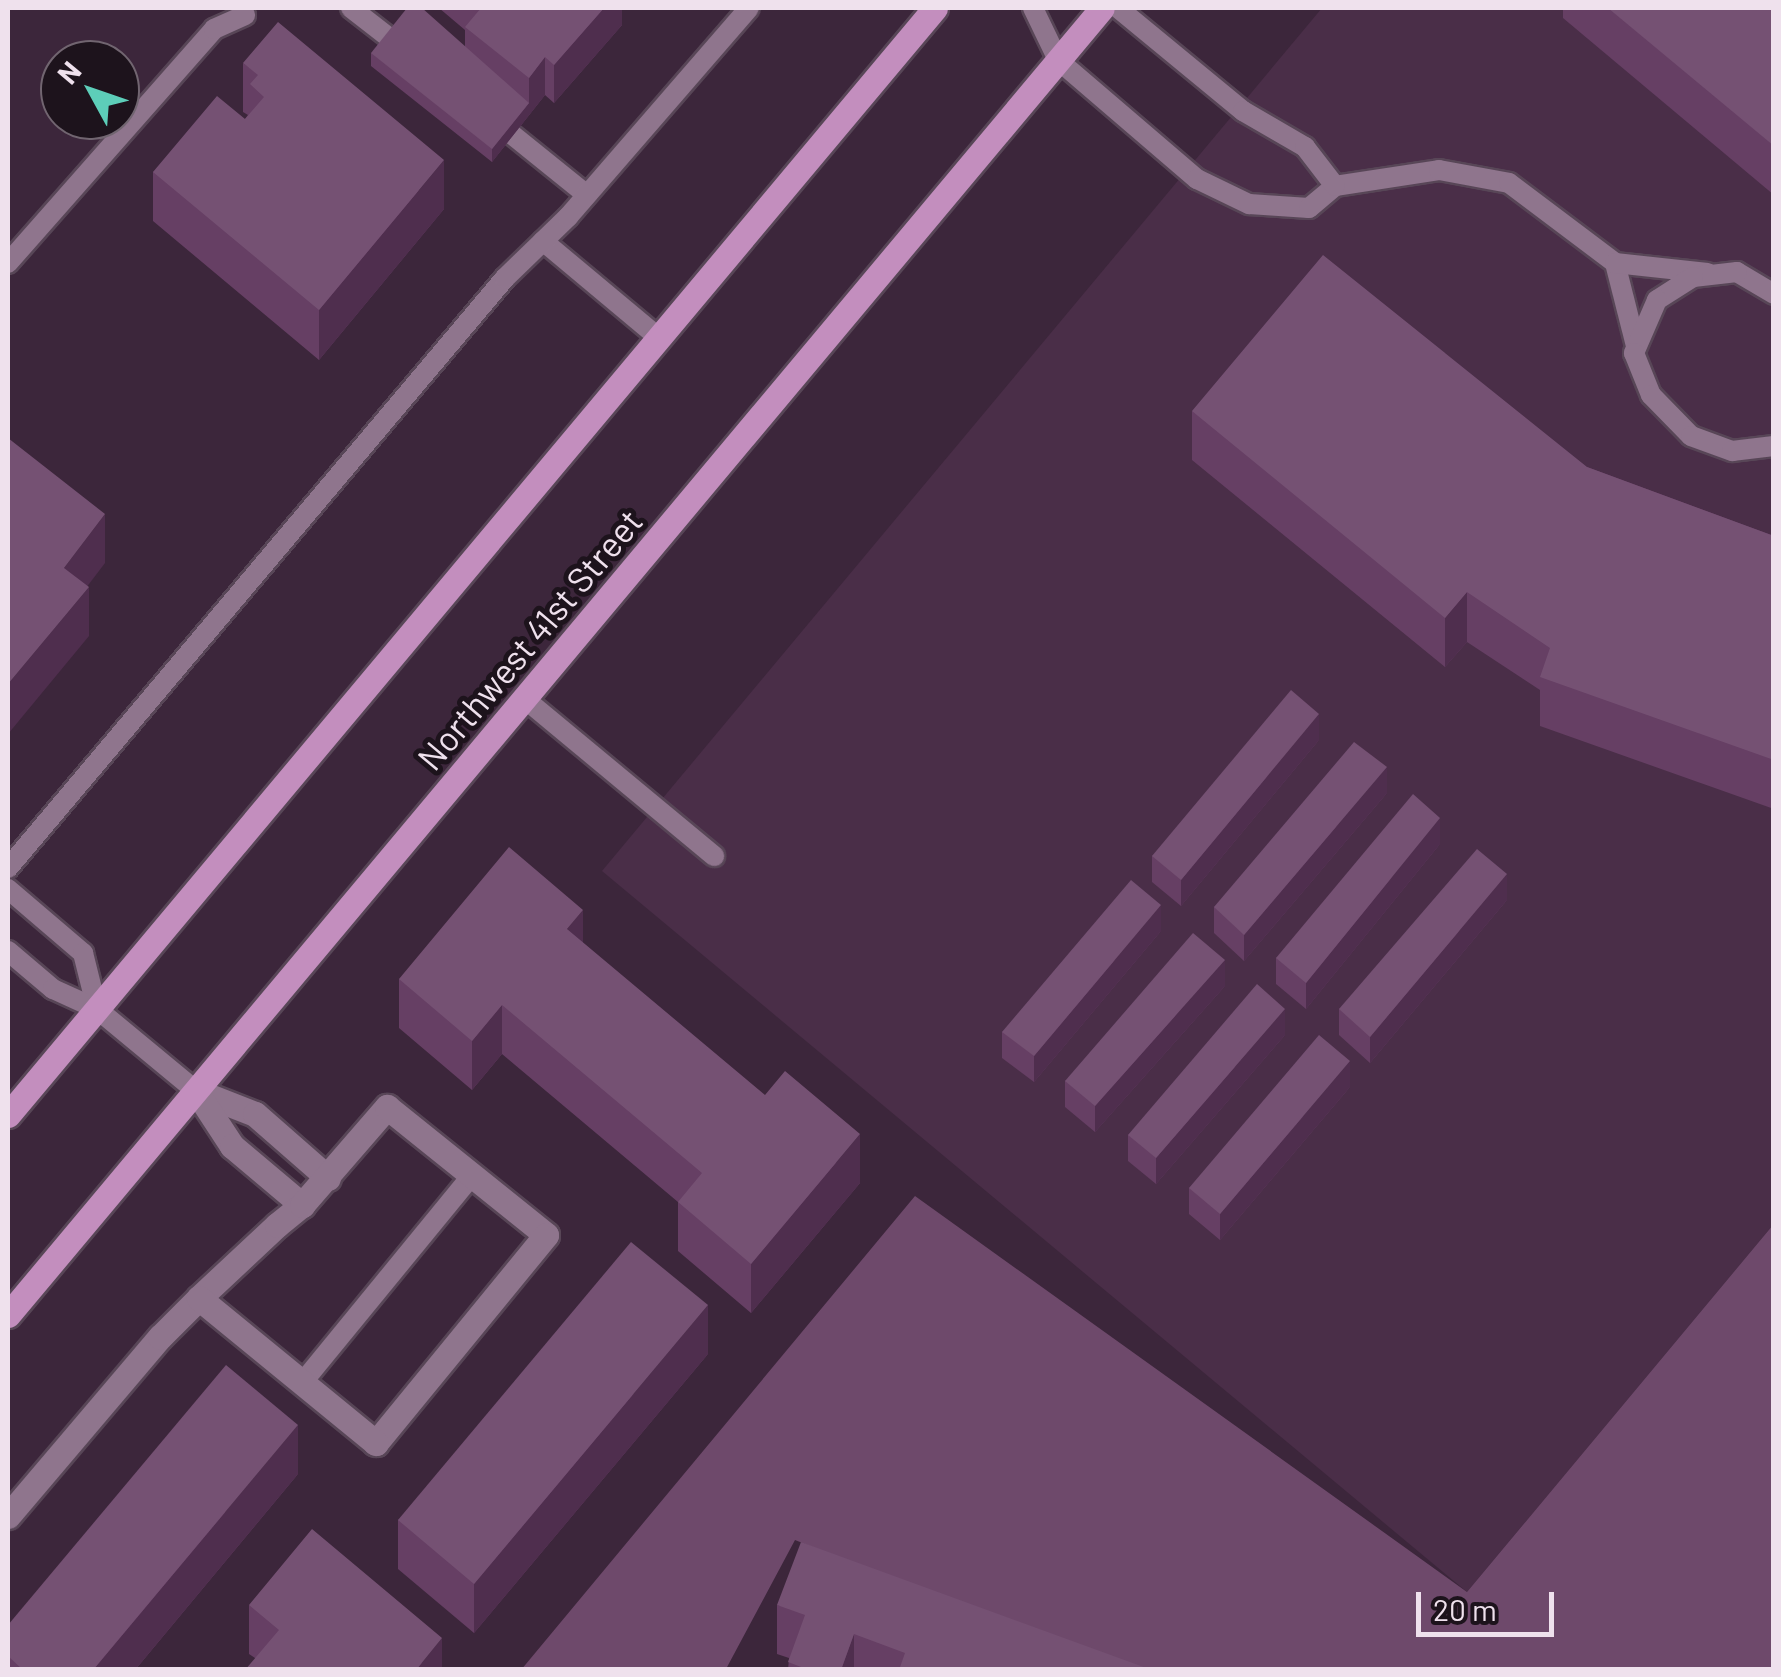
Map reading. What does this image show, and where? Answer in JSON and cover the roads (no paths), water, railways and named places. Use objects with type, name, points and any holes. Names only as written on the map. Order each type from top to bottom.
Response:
[{"type":"main road","points":[[8,1116],[935,8]]},
{"type":"main road","name":"Northwest 41st Street","points":[[8,1315],[1102,8]]},
{"type":"street","points":[[196,1091],[255,1114],[328,1178]]},
{"type":"street","points":[[196,1091],[232,1146],[302,1205]]},
{"type":"street","points":[[8,1516],[199,1298],[302,1205],[388,1107],[546,1236],[376,1443],[199,1298]]},
{"type":"lane","points":[[352,8],[428,68]]},
{"type":"lane","points":[[8,868],[543,241],[588,195],[749,8]]},
{"type":"lane","points":[[1033,8],[1058,60],[1197,178],[1228,196],[1276,208],[1309,208],[1335,186],[1439,170],[1492,177],[1534,199],[1615,264],[1706,273],[1737,272],[1774,294]]},
{"type":"lane","points":[[1118,8],[1242,110],[1305,147],[1335,186]]},
{"type":"lane","points":[[8,263],[214,29],[244,15]]},
{"type":"lane","points":[[474,104],[588,195]]},
{"type":"lane","points":[[543,241],[659,338]]},
{"type":"lane","points":[[1615,264],[1636,346],[1638,373],[1652,395],[1690,436],[1732,451],[1773,447]]},
{"type":"lane","points":[[1636,346],[1657,300],[1706,273]]},
{"type":"lane","points":[[525,699],[714,856]]},
{"type":"lane","points":[[8,889],[84,953],[97,1009]]},
{"type":"lane","points":[[8,951],[54,988],[97,1009],[196,1091]]},
{"type":"lane","points":[[302,1383],[472,1176]]}]
